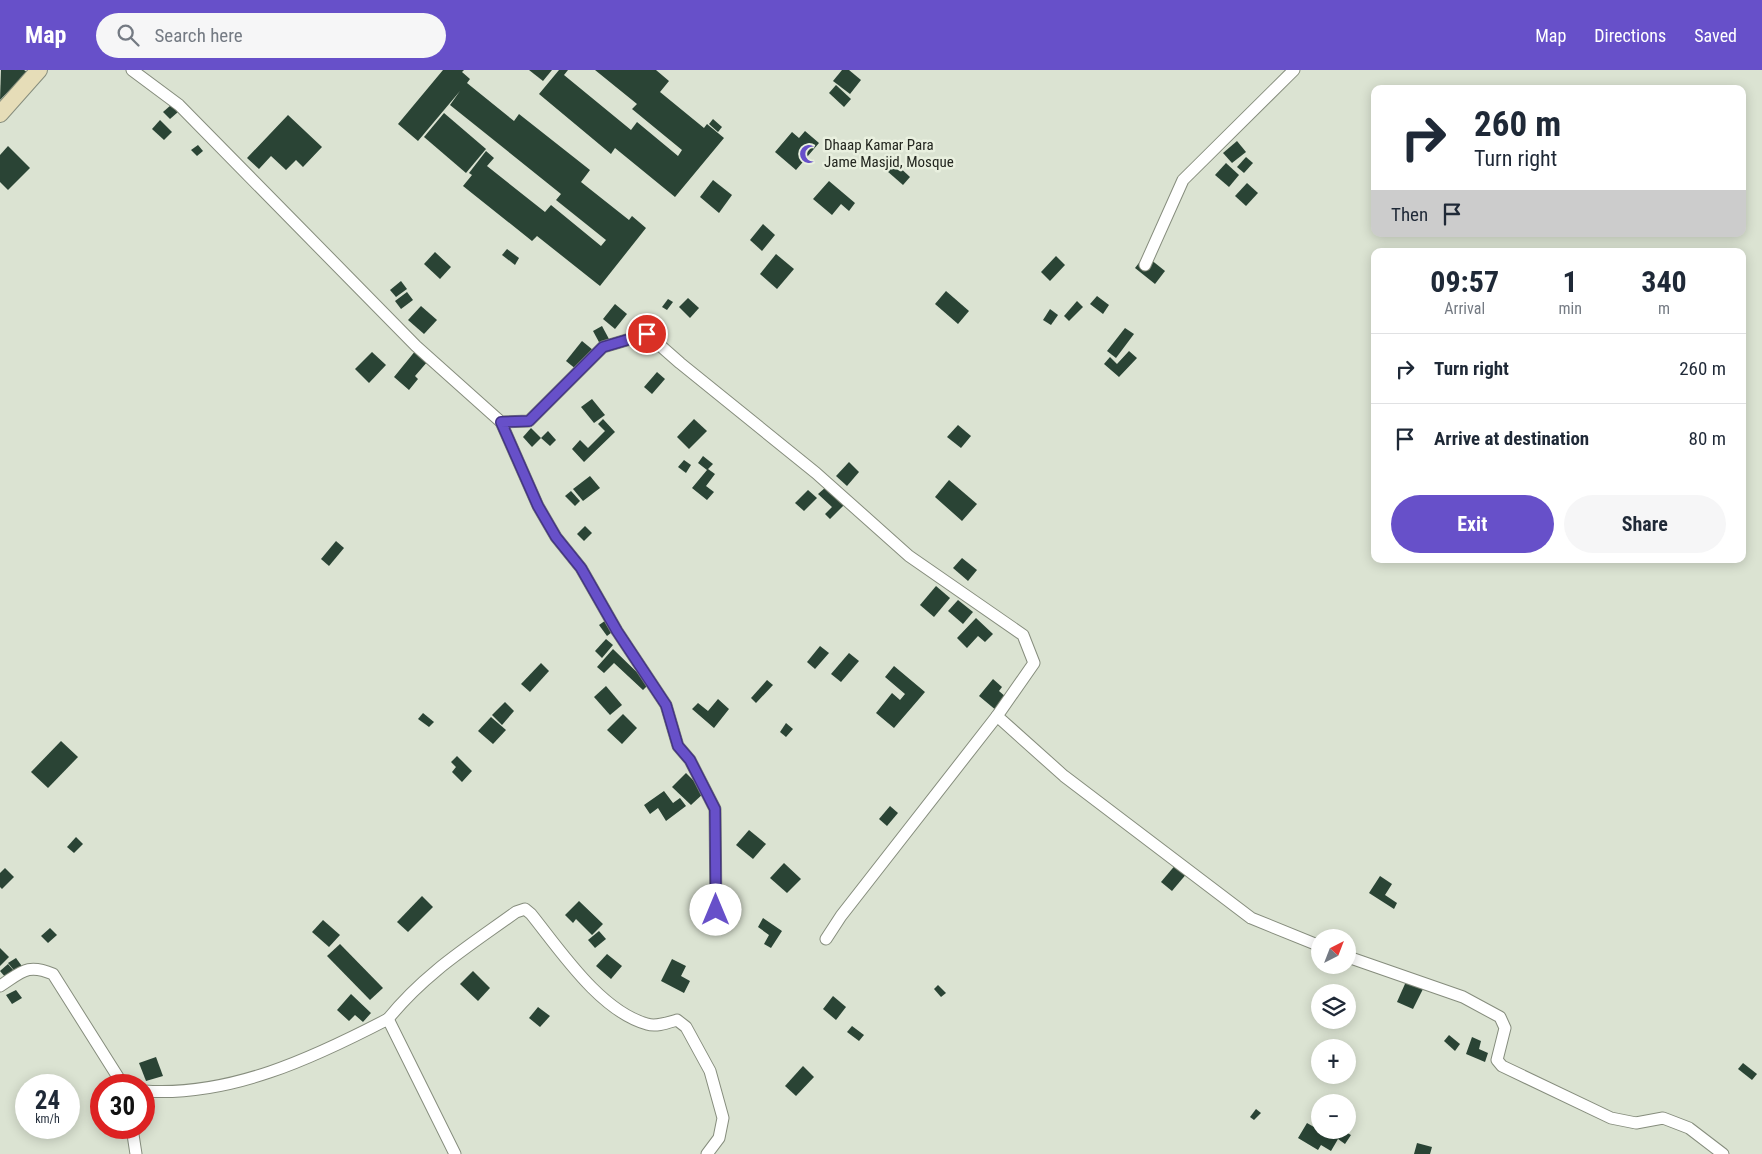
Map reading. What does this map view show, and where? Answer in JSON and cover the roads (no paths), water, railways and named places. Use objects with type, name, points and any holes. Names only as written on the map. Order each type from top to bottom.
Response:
[{"type":"main road","points":[[0,114],[39,70]]},
{"type":"street","points":[[132,70],[179,105],[416,346],[501,422],[538,506],[556,537],[581,568],[617,631],[666,705],[678,746],[690,760],[715,809],[716,910]]},
{"type":"street","points":[[1145,265],[1184,180],[1294,70]]},
{"type":"street","points":[[501,422],[529,421],[603,347],[647,334],[680,364],[816,473],[909,556],[1023,635],[1034,663],[998,716],[826,939]]},
{"type":"street","points":[[998,716],[1064,776],[1251,918],[1311,942]]},
{"type":"street","points":[[155,1092],[233,1083],[299,1062],[388,1019],[404,999],[429,975],[516,912],[525,909],[583,978],[627,1016],[648,1025],[663,1025],[677,1020],[686,1027],[710,1071],[723,1118],[719,1138],[707,1154]]},
{"type":"street","points":[[1356,960],[1463,997],[1500,1017],[1504,1028],[1497,1060],[1502,1066],[1611,1118],[1636,1123],[1664,1118],[1689,1128],[1722,1154]]},
{"type":"street","points":[[0,986],[25,970],[38,968],[53,974],[116,1074]]},
{"type":"street","points":[[388,1019],[455,1154]]},
{"type":"street","points":[[134,1139],[136,1154]]},
{"type":"place","name":"Dhaap Kamar Para Jame Masjid, Mosque","points":[[809,154]]}]
